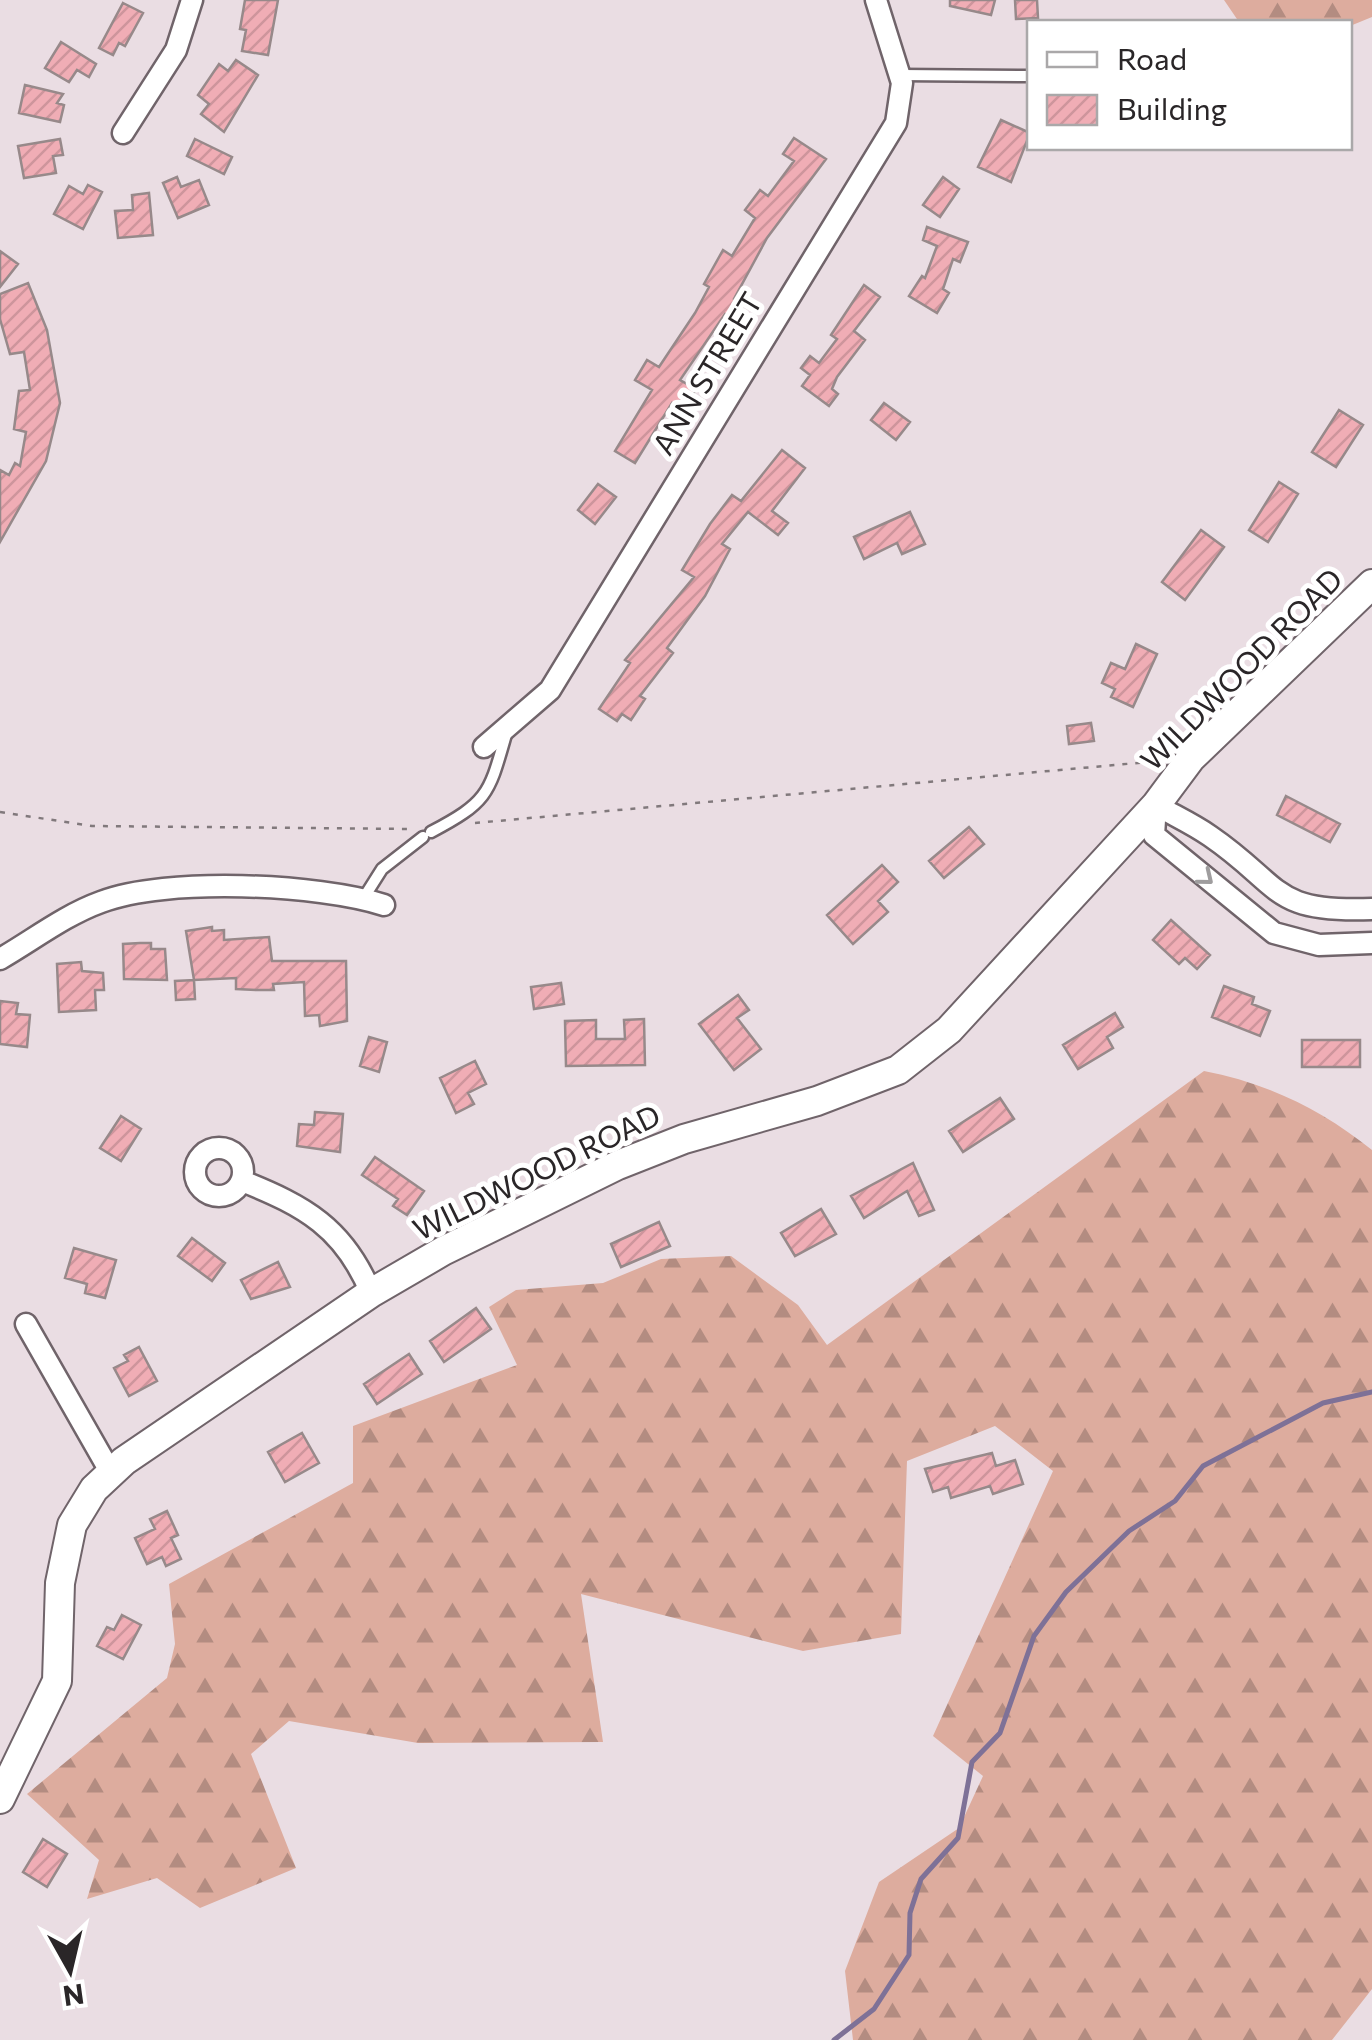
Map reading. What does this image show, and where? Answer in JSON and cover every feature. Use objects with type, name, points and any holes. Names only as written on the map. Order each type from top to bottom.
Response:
[{"type":"street","points":[[123,133],[176,50],[192,0]]},
{"type":"street","name":"ANN STREET","points":[[484,747],[550,690],[890,135],[900,111],[900,74],[876,0]]},
{"type":"street","name":"WILDWOOD ROAD","points":[[0,1800],[57,1681],[60,1582],[72,1525],[94,1489],[372,1294],[443,1251],[618,1164],[684,1138],[817,1101],[898,1070],[949,1030],[1156,805],[1191,758],[1372,584]]},
{"type":"street","points":[[1372,910],[1325,911],[1282,898],[1210,836],[1156,805],[1154,836],[1274,933],[1319,945],[1372,943]]},
{"type":"street","points":[[0,960],[82,910],[127,895],[173,890],[319,890],[374,902]]},
{"type":"street","points":[[242,1180],[288,1199],[333,1232],[356,1257],[372,1294]]},
{"type":"street","points":[[26,1324],[111,1474]]},
{"type":"lane","points":[[900,74],[1027,76]]},
{"type":"lane","points":[[374,902],[382,869],[488,794],[509,726]]},
{"type":"path","points":[[0,812],[92,826],[432,832],[1191,758]]},
{"type":"green space","points":[[1224,0],[1372,0],[1372,17],[1352,25],[1352,20],[1238,20]]},
{"type":"green space","points":[[1204,1071],[1293,1100],[1334,1122],[1372,1150],[1372,1989],[1332,2040],[853,2040],[845,1971],[879,1882],[959,1828],[983,1776],[933,1736],[1053,1471],[995,1426],[907,1461],[901,1634],[803,1651],[581,1594],[603,1742],[418,1743],[289,1721],[251,1754],[296,1868],[200,1908],[157,1878],[87,1899],[99,1860],[27,1794],[167,1678],[175,1644],[169,1584],[353,1483],[353,1426],[517,1365],[489,1307],[516,1290],[603,1283],[661,1259],[731,1256],[798,1305],[827,1345]]},
{"type":"building","points":[[245,0],[278,0],[268,55],[242,51],[246,30],[240,29]]},
{"type":"building","points":[[950,0],[995,0],[991,15],[950,6]]},
{"type":"building","points":[[1015,0],[1037,0],[1038,18],[1016,19]]},
{"type":"building","points":[[123,3],[143,13],[125,46],[119,43],[113,55],[99,48]]},
{"type":"building","points":[[61,42],[96,64],[89,77],[77,70],[69,82],[45,68]]},
{"type":"building","points":[[236,60],[258,75],[224,132],[201,114],[209,104],[198,95],[219,64],[228,71]]},
{"type":"building","points":[[25,85],[63,94],[57,103],[64,105],[60,122],[19,113]]},
{"type":"building","points":[[1001,120],[1027,132],[1011,182],[978,167]]},
{"type":"building","points":[[794,138],[826,159],[767,238],[734,299],[742,305],[733,319],[725,314],[680,380],[696,389],[684,409],[672,403],[635,463],[615,451],[652,390],[635,380],[647,360],[659,367],[695,313],[709,287],[704,284],[723,250],[732,256],[755,218],[745,210],[760,190],[768,196],[794,161],[783,154]]},
{"type":"building","points":[[60,139],[63,155],[53,156],[56,173],[24,178],[18,146]]},
{"type":"building","points":[[195,139],[232,157],[224,174],[187,156]]},
{"type":"building","points":[[177,177],[181,187],[199,180],[209,205],[178,218],[163,183]]},
{"type":"building","points":[[943,177],[959,189],[940,217],[923,205]]},
{"type":"building","points":[[88,185],[102,192],[83,229],[54,214],[69,186],[83,194]]},
{"type":"building","points":[[149,193],[153,235],[118,238],[115,211],[133,210],[132,195]]},
{"type":"building","points":[[927,227],[968,242],[960,262],[953,259],[943,289],[949,293],[937,313],[909,296],[922,276],[925,278],[937,246],[923,240]]},
{"type":"building","points":[[0,251],[18,264],[0,287]]},
{"type":"building","points":[[28,283],[47,330],[60,403],[46,461],[0,542],[0,470],[9,475],[15,463],[20,466],[26,432],[14,429],[19,391],[30,390],[24,352],[10,354],[0,319],[0,294]]},
{"type":"building","points":[[864,285],[880,297],[854,331],[865,340],[837,377],[832,389],[838,394],[829,406],[802,386],[810,375],[801,368],[810,356],[819,363],[837,339],[831,335]]},
{"type":"building","points":[[884,403],[910,422],[896,440],[871,420]]},
{"type":"building","points":[[1339,410],[1363,425],[1336,467],[1312,452]]},
{"type":"building","points":[[782,450],[805,468],[772,511],[788,523],[778,535],[748,512],[722,544],[730,549],[705,596],[667,648],[673,653],[640,696],[645,699],[631,720],[622,714],[617,721],[599,709],[630,663],[625,660],[694,577],[682,570],[710,524],[732,495],[741,501]]},
{"type":"building","points":[[1279,482],[1298,494],[1268,542],[1249,530]]},
{"type":"building","points":[[598,484],[616,497],[595,524],[578,510]]},
{"type":"building","points":[[910,512],[925,544],[902,554],[897,543],[864,559],[854,537]]},
{"type":"building","points":[[1201,530],[1224,547],[1185,600],[1162,582]]},
{"type":"building","points":[[1136,644],[1157,654],[1133,707],[1111,697],[1115,689],[1102,683],[1111,663],[1125,669]]},
{"type":"building","points":[[1091,723],[1094,741],[1069,744],[1067,726]]},
{"type":"building","points":[[1286,796],[1340,824],[1330,842],[1277,815]]},
{"type":"building","points":[[969,827],[984,844],[944,878],[929,861]]},
{"type":"building","points":[[882,865],[898,882],[878,901],[888,912],[853,944],[827,915]]},
{"type":"building","points":[[1171,920],[1210,955],[1197,969],[1185,958],[1179,964],[1153,940]]},
{"type":"building","points":[[212,927],[212,931],[224,930],[224,940],[269,937],[272,961],[346,961],[347,1021],[320,1026],[319,1015],[305,1016],[304,982],[273,984],[274,990],[256,990],[236,989],[236,978],[194,980],[186,931]]},
{"type":"building","points":[[151,943],[151,949],[165,949],[167,980],[124,979],[123,944]]},
{"type":"building","points":[[81,962],[82,971],[103,973],[104,990],[95,990],[96,1010],[59,1012],[57,964]]},
{"type":"building","points":[[194,980],[195,999],[176,1000],[175,981]]},
{"type":"building","points":[[561,983],[564,1004],[534,1009],[531,987]]},
{"type":"building","points":[[1224,986],[1254,997],[1252,1004],[1270,1011],[1260,1036],[1212,1017]]},
{"type":"building","points":[[738,995],[749,1010],[737,1018],[761,1049],[734,1070],[699,1024]]},
{"type":"building","points":[[0,1001],[18,1003],[16,1014],[30,1015],[27,1047],[0,1044]]},
{"type":"building","points":[[1115,1013],[1123,1027],[1107,1037],[1113,1048],[1078,1069],[1063,1045]]},
{"type":"building","points":[[644,1019],[645,1065],[566,1066],[565,1021],[596,1020],[596,1039],[625,1039],[624,1020]]},
{"type":"building","points":[[369,1037],[387,1042],[379,1072],[360,1066]]},
{"type":"building","points":[[1302,1040],[1360,1040],[1360,1067],[1302,1067]]},
{"type":"building","points":[[475,1061],[486,1084],[468,1093],[474,1104],[456,1113],[440,1078]]},
{"type":"building","points":[[1000,1098],[1014,1119],[963,1152],[949,1131]]},
{"type":"building","points":[[315,1112],[343,1114],[340,1152],[297,1146],[299,1124],[314,1125]]},
{"type":"building","points":[[121,1116],[141,1129],[121,1161],[100,1148]]},
{"type":"building","points":[[375,1157],[424,1191],[407,1215],[393,1206],[398,1199],[362,1175]]},
{"type":"building","points":[[913,1163],[934,1210],[919,1216],[907,1191],[864,1218],[851,1196]]},
{"type":"building","points":[[821,1209],[836,1234],[795,1256],[781,1233]]},
{"type":"building","points":[[659,1222],[670,1246],[621,1267],[611,1244]]},
{"type":"building","points":[[192,1238],[225,1263],[212,1281],[178,1256]]},
{"type":"building","points":[[74,1248],[116,1260],[105,1298],[85,1293],[87,1284],[65,1278]]},
{"type":"building","points":[[278,1262],[290,1287],[251,1299],[241,1280]]},
{"type":"building","points":[[476,1308],[491,1329],[444,1362],[430,1341]]},
{"type":"building","points":[[139,1347],[157,1381],[129,1396],[114,1368],[128,1361],[124,1355]]},
{"type":"building","points":[[409,1354],[422,1374],[377,1404],[364,1384]]},
{"type":"building","points":[[302,1433],[319,1463],[285,1482],[268,1452]]},
{"type":"building","points":[[992,1453],[996,1466],[1015,1460],[1023,1484],[993,1494],[990,1486],[951,1498],[948,1487],[933,1492],[925,1469]]},
{"type":"building","points":[[167,1511],[178,1535],[171,1538],[181,1559],[166,1566],[162,1557],[147,1564],[135,1538],[155,1529],[150,1519]]},
{"type":"building","points":[[122,1615],[141,1625],[123,1659],[97,1646],[107,1627],[114,1630]]},
{"type":"building","points":[[43,1839],[67,1854],[47,1887],[23,1872]]},
{"type":"waterway","points":[[834,2040],[874,2009],[909,1955],[910,1913],[921,1879],[958,1838],[972,1762],[1000,1733],[1034,1636],[1066,1592],[1129,1531],[1175,1501],[1203,1466],[1323,1403],[1372,1392]]}]
